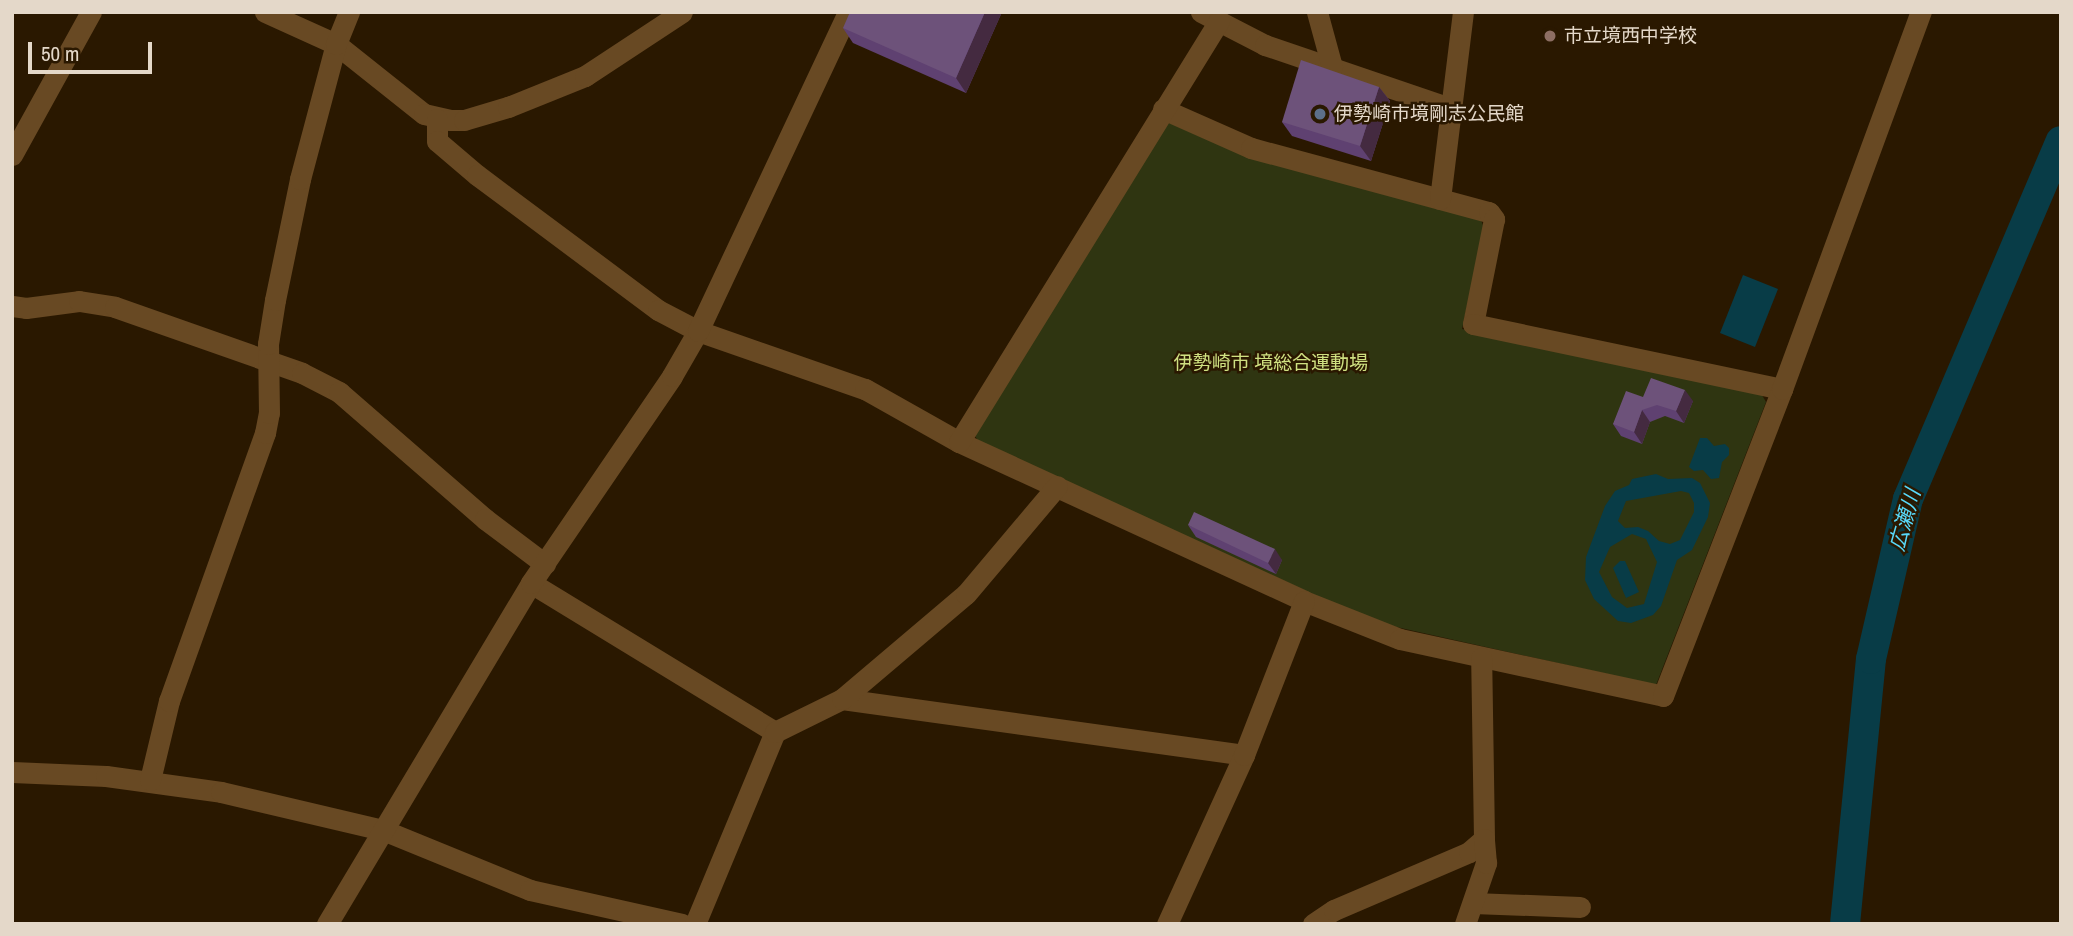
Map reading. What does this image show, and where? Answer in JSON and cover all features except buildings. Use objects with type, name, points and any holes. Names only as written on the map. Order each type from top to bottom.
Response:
[{"type":"street","points":[[12,155],[91,12]]},
{"type":"street","points":[[265,12],[336,44],[407,102],[437,119],[464,120],[559,88],[585,76],[682,12]]},
{"type":"street","points":[[150,780],[169,701],[265,433],[269,413],[268,361],[275,300],[300,179],[336,44],[349,12]]},
{"type":"street","points":[[327,924],[531,583],[672,376],[698,331],[848,12]]},
{"type":"street","points":[[1317,12],[1332,67]]},
{"type":"street","points":[[1440,199],[1463,12]]},
{"type":"street","points":[[437,119],[437,141],[477,175],[658,310],[698,331],[865,389],[959,442],[1304,601],[1399,639],[1664,696],[1922,12]]},
{"type":"street","points":[[959,442],[1163,109],[1210,17],[1265,45],[1450,108]]},
{"type":"street","points":[[1163,109],[1251,148],[1489,212],[1494,219],[1473,324],[1782,389]]},
{"type":"street","points":[[12,306],[26,308],[79,301],[115,307],[302,373],[338,392],[485,519],[545,564]]},
{"type":"street","points":[[695,924],[775,732],[842,699],[966,594],[1058,486]]},
{"type":"street","points":[[531,583],[775,732]]},
{"type":"street","points":[[1167,924],[1244,755],[1304,601]]},
{"type":"street","points":[[1465,924],[1486,863],[1481,658]]},
{"type":"street","points":[[842,699],[1244,755]]},
{"type":"street","points":[[12,772],[150,780],[221,792],[383,830],[530,890],[682,924]]},
{"type":"street","points":[[1313,924],[1334,910],[1469,852],[1484,839]]},
{"type":"street","points":[[1473,903],[1580,907]]},
{"type":"green space","name":"伊勢崎市 境総合運動場","points":[[1173,122],[1481,220],[1484,228],[1462,329],[1762,395],[1766,402],[1656,685],[1374,622],[979,442],[975,436],[1162,125]]},
{"type":"water","points":[[1743,275],[1778,289],[1755,347],[1720,333]]},
{"type":"water","points":[[1700,438],[1707,438],[1714,446],[1725,444],[1729,448],[1729,455],[1722,462],[1719,478],[1711,479],[1703,470],[1694,471],[1689,467]]},
{"type":"water","points":[[1656,474],[1668,479],[1692,478],[1700,483],[1710,503],[1708,517],[1692,550],[1677,560],[1661,606],[1653,615],[1631,623],[1618,621],[1594,599],[1585,580],[1586,557],[1605,506],[1615,491],[1629,485],[1632,479]],"holes":[[[1681,491],[1689,493],[1694,503],[1694,512],[1680,540],[1670,544],[1659,541],[1648,531],[1638,527],[1625,528],[1618,521],[1626,501]],[[1632,534],[1646,539],[1657,562],[1644,604],[1627,608],[1612,597],[1599,572],[1610,547]]]},
{"type":"water","points":[[1620,561],[1625,561],[1639,592],[1626,598],[1613,568]]},
{"type":"waterway","name":"広瀬川","points":[[1845,924],[1871,659],[1908,499],[2061,141]]},
{"type":"place","name":"市立境西中学校","points":[[1550,36]]},
{"type":"place","name":"伊勢崎市境剛志公民館","points":[[1320,114]]}]
